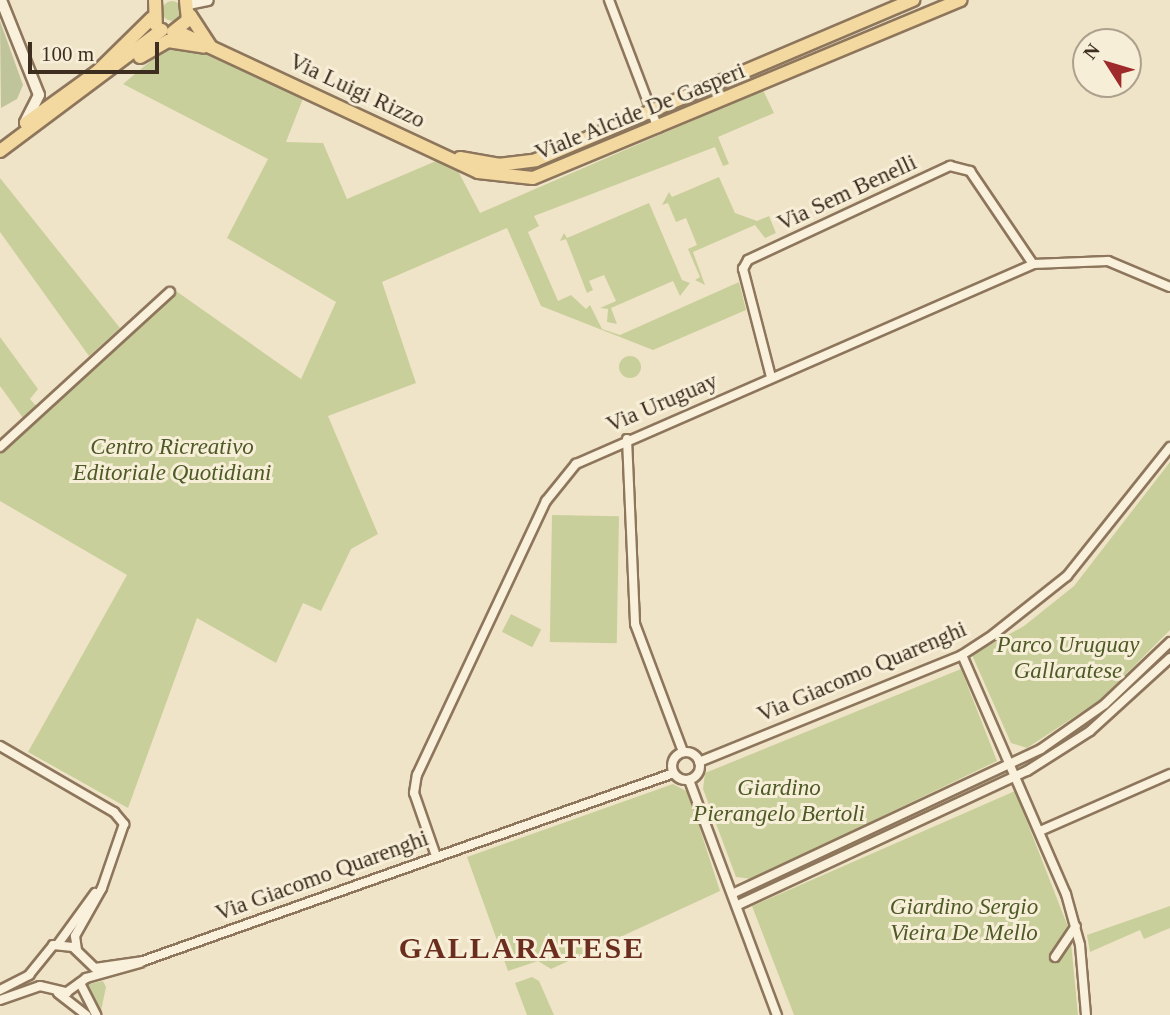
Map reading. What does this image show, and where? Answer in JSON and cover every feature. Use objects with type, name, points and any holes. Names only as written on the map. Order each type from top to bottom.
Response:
[{"type":"main road","points":[[1,0],[38,95],[25,124]]},
{"type":"main road","points":[[0,142],[97,72],[152,18],[155,0]]},
{"type":"main road","name":"Viale Alcide De Gasperi","points":[[446,155],[498,165],[536,160],[913,0]]},
{"type":"main road","name":"Viale Alcide De Gasperi","points":[[446,155],[494,177],[533,178],[960,0]]},
{"type":"main road","points":[[103,79],[162,30],[176,31],[187,4]]},
{"type":"main road","points":[[187,4],[211,47]]},
{"type":"main road","points":[[152,18],[162,30]]},
{"type":"main road","name":"Via Luigi Rizzo","points":[[176,31],[446,155]]},
{"type":"main road","points":[[0,151],[103,79],[168,41],[211,47]]},
{"type":"street","points":[[187,4],[208,0]]},
{"type":"street","points":[[609,0],[658,128]]},
{"type":"street","name":"Via Sem Benelli","points":[[771,377],[743,269],[748,260],[950,166],[970,171],[1033,264]]},
{"type":"street","name":"Via Uruguay","points":[[436,856],[414,789],[430,746],[553,489],[581,461],[1033,264],[1108,261],[1170,287]]},
{"type":"street","points":[[0,447],[170,292]]},
{"type":"street","points":[[628,439],[635,624],[683,752],[699,762],[689,780]]},
{"type":"street","name":"Via Giacomo Quarenghi","points":[[699,762],[962,655],[1068,576],[1170,447]]},
{"type":"street","points":[[734,893],[1012,765],[1098,710],[1170,642]]},
{"type":"street","points":[[962,655],[1040,831],[1076,926],[1086,1015]]},
{"type":"street","points":[[738,905],[1016,776],[1090,731],[1170,658]]},
{"type":"street","points":[[0,746],[121,819],[124,834],[105,880],[75,936],[77,950],[84,960],[80,982],[96,1015]]},
{"type":"street","points":[[683,752],[673,760],[674,773],[689,780],[734,893],[777,1015]]},
{"type":"street","name":"Via Giacomo Quarenghi","points":[[55,992],[674,773]]},
{"type":"street","points":[[1040,831],[1170,774]]},
{"type":"street","points":[[0,990],[57,944],[105,880]]},
{"type":"street","points":[[1055,957],[1076,926]]},
{"type":"street","points":[[57,944],[77,950]]},
{"type":"street","name":"Via Giacomo Quarenghi","points":[[84,960],[105,969],[143,961]]},
{"type":"street","points":[[37,962],[46,988]]},
{"type":"street","points":[[0,1000],[46,988],[86,1015]]},
{"type":"green space","points":[[168,1],[176,1],[182,11],[176,21],[168,21],[162,15],[162,7]]},
{"type":"green space","points":[[0,21],[23,85],[17,99],[1,108]]},
{"type":"green space","name":"Centro Ricreativo Editoriale Quotidiani","points":[[165,49],[210,53],[304,96],[286,142],[323,143],[347,199],[436,161],[458,171],[480,213],[763,90],[774,113],[718,137],[729,164],[723,166],[715,147],[534,216],[539,226],[528,232],[558,301],[571,295],[586,309],[590,305],[602,329],[620,335],[739,282],[746,310],[653,350],[541,306],[507,228],[382,282],[416,383],[328,416],[378,534],[351,549],[321,611],[303,603],[276,663],[197,618],[128,808],[28,752],[127,575],[0,501],[0,452],[176,291],[301,379],[336,302],[227,238],[268,159],[123,84]]},
{"type":"green space","points":[[719,177],[735,213],[757,221],[769,216],[776,233],[765,238],[755,225],[693,252],[705,285],[695,280],[700,277],[688,249],[697,245],[686,218],[676,222],[668,203],[662,205],[669,192],[672,197]]},
{"type":"green space","points":[[0,178],[120,328],[89,356],[0,232]]},
{"type":"green space","points":[[649,203],[682,280],[690,283],[680,296],[673,281],[611,308],[617,324],[607,322],[608,309],[600,308],[616,301],[604,275],[589,281],[593,290],[587,293],[566,239],[560,241],[564,233],[567,238]]},
{"type":"green space","points":[[0,337],[38,389],[30,399],[36,406],[23,418],[0,386]]},
{"type":"green space","points":[[626,356],[634,356],[641,363],[641,371],[634,378],[626,378],[619,371],[619,363]]},
{"type":"green space","name":"Parco Uruguay Gallaratese","points":[[1170,462],[1170,630],[1100,700],[1027,748],[1011,743],[972,655],[1024,626],[1074,586]]},
{"type":"green space","points":[[552,515],[619,516],[617,643],[550,642]]},
{"type":"green space","points":[[511,614],[541,629],[532,647],[502,632]]},
{"type":"green space","name":"Giardino Pierangelo Bertoli","points":[[961,669],[997,761],[752,879],[736,877],[703,789],[705,773]]},
{"type":"green space","points":[[673,784],[688,792],[720,891],[551,969],[538,961],[508,971],[467,857]]},
{"type":"green space","name":"Giardino Sergio Vieira De Mello","points":[[1015,791],[1070,932],[1078,1015],[794,1015],[752,906]]},
{"type":"green space","points":[[1170,906],[1170,928],[1144,939],[1140,930],[1090,952],[1087,935]]},
{"type":"green space","points":[[532,977],[539,981],[554,1015],[527,1015],[515,983]]},
{"type":"green space","points":[[103,981],[106,987],[101,1011],[85,985]]},
{"type":"district","name":"GALLARATESE","points":[[522,948]]}]
